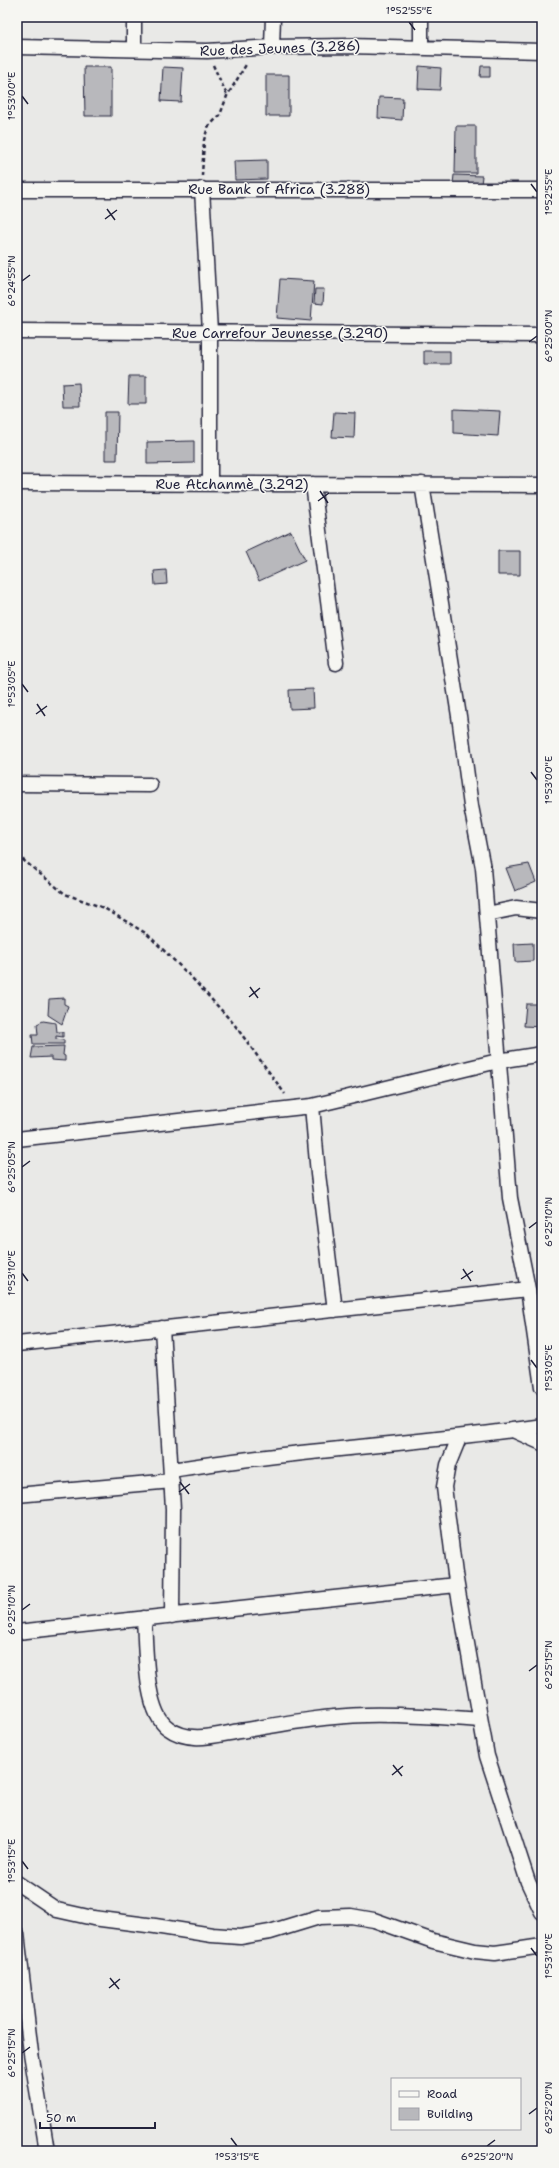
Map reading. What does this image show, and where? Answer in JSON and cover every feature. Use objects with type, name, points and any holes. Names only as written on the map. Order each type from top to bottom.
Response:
[{"type":"street","points":[[134,17],[134,49]]},
{"type":"street","points":[[272,47],[273,17]]},
{"type":"street","points":[[421,17],[421,46]]},
{"type":"street","name":"Rue des Jeunes (3.286)","points":[[17,47],[207,51],[272,47],[421,46],[542,51]]},
{"type":"street","points":[[202,189],[210,332],[210,484]]},
{"type":"street","name":"Rue Bank of Africa (3.288)","points":[[17,190],[542,190]]},
{"type":"street","name":"Rue Carrefour Jeunesse (3.290)","points":[[17,331],[542,335]]},
{"type":"street","name":"Rue Atchanmè (3.292)","points":[[17,483],[542,484]]},
{"type":"street","points":[[313,484],[336,663]]},
{"type":"street","points":[[422,484],[459,716],[471,806],[483,868],[510,1198],[528,1289],[542,1387]]},
{"type":"street","points":[[17,784],[150,785]]},
{"type":"street","points":[[487,914],[516,908],[542,911]]},
{"type":"street","points":[[17,1138],[312,1106],[498,1061],[542,1054]]},
{"type":"street","points":[[312,1106],[318,1174],[335,1310]]},
{"type":"street","points":[[17,1344],[528,1289]]},
{"type":"street","points":[[162,1328],[172,1476],[172,1616]]},
{"type":"street","points":[[17,1495],[172,1476],[226,1461],[459,1438],[542,1426]]},
{"type":"street","points":[[513,1430],[542,1442]]},
{"type":"street","points":[[459,1438],[448,1465],[444,1487],[456,1585],[487,1756],[528,1882],[542,1912]]},
{"type":"street","points":[[17,1632],[456,1585]]},
{"type":"street","points":[[144,1618],[152,1701],[157,1716],[167,1728],[185,1737],[204,1737],[306,1719],[365,1715],[424,1715],[480,1720]]},
{"type":"street","points":[[17,1883],[57,1910],[93,1918],[212,1935],[240,1937],[270,1932],[319,1917],[351,1916],[374,1920],[433,1941],[475,1951],[495,1953],[542,1946]]},
{"type":"street","points":[[17,1934],[31,2053],[47,2151]]},
{"type":"path","points":[[207,51],[227,96]]},
{"type":"path","points":[[202,189],[204,140],[208,127],[220,115],[227,96],[248,60]]},
{"type":"path","points":[[17,856],[65,894],[104,908],[147,934],[191,977],[234,1024],[295,1108]]},
{"type":"building","points":[[419,66],[441,68],[440,90],[418,89]]},
{"type":"building","points":[[481,66],[490,66],[490,77],[480,77]]},
{"type":"building","points":[[84,67],[111,67],[111,116],[85,116]]},
{"type":"building","points":[[163,67],[183,68],[181,102],[161,101]]},
{"type":"building","points":[[266,75],[289,75],[289,116],[266,116]]},
{"type":"building","points":[[379,97],[403,98],[402,120],[378,118]]},
{"type":"building","points":[[456,126],[476,126],[476,173],[455,173]]},
{"type":"building","points":[[267,160],[267,179],[235,180],[234,161]]},
{"type":"building","points":[[454,175],[482,176],[481,184],[453,184]]},
{"type":"building","points":[[280,279],[314,281],[311,321],[277,318]]},
{"type":"building","points":[[315,289],[324,289],[323,304],[314,303]]},
{"type":"building","points":[[424,351],[450,351],[450,364],[424,364]]},
{"type":"building","points":[[129,376],[146,376],[146,404],[128,404]]},
{"type":"building","points":[[79,383],[80,406],[63,406],[62,384]]},
{"type":"building","points":[[454,409],[500,411],[498,436],[454,433]]},
{"type":"building","points":[[105,412],[118,412],[117,460],[105,460]]},
{"type":"building","points":[[334,412],[355,413],[354,438],[332,437]]},
{"type":"building","points":[[194,441],[194,463],[147,464],[147,442]]},
{"type":"building","points":[[291,531],[305,560],[259,581],[246,552]]},
{"type":"building","points":[[498,551],[520,551],[520,575],[498,575]]},
{"type":"building","points":[[166,570],[167,584],[155,585],[154,571]]},
{"type":"building","points":[[313,689],[314,708],[290,709],[289,690]]},
{"type":"building","points":[[529,864],[536,882],[515,891],[506,868]]},
{"type":"building","points":[[533,943],[533,961],[515,962],[514,944]]},
{"type":"building","points":[[64,998],[64,1004],[68,1006],[62,1024],[48,1015],[49,999]]},
{"type":"building","points":[[526,1004],[542,1004],[542,1027],[524,1026]]},
{"type":"building","points":[[43,1021],[56,1023],[57,1032],[63,1032],[63,1037],[56,1036],[56,1039],[64,1040],[64,1044],[33,1044],[32,1035],[38,1035],[37,1024]]},
{"type":"building","points":[[64,1046],[63,1055],[65,1056],[65,1061],[51,1060],[51,1057],[31,1058],[33,1047]]}]
